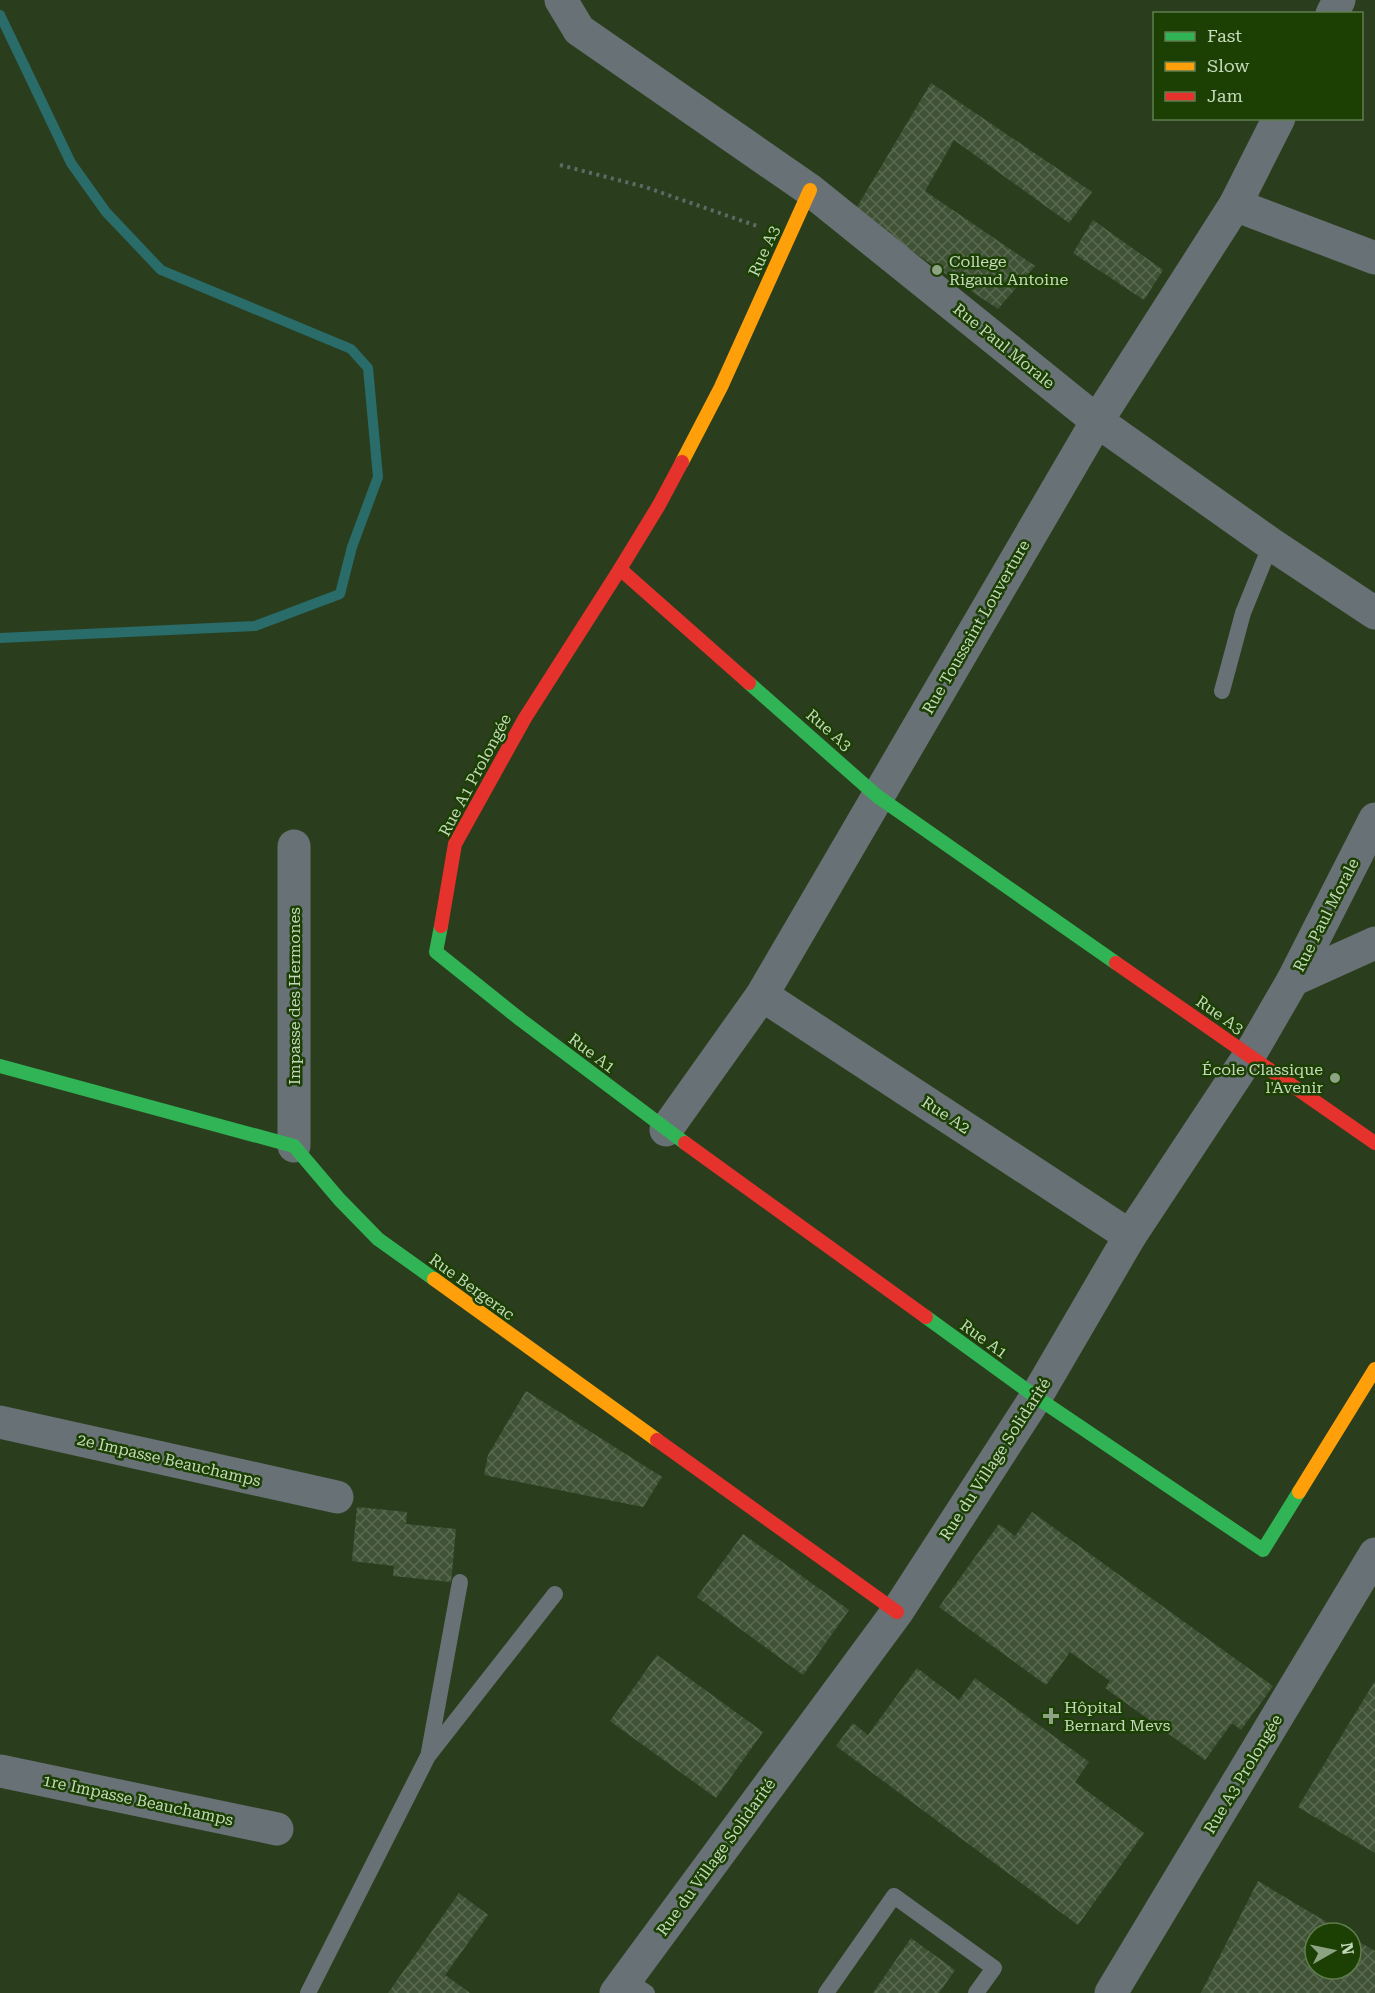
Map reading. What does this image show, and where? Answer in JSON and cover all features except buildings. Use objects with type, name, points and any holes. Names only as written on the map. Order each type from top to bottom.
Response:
[{"type":"street","name":"Rue Paul Morale","points":[[561,0],[579,30],[810,190],[1096,421],[1271,544],[1375,613]]},
{"type":"street","name":"Rue Toussaint Louverture","points":[[666,1130],[762,995],[1096,421],[1235,205],[1278,120]]},
{"type":"street","name":"Rue A3","points":[[810,190],[721,387],[659,506],[620,568],[877,796],[1375,1143]]},
{"type":"street","points":[[1235,205],[1375,258]]},
{"type":"street","name":"Rue A1 Prolongée","points":[[521,1020],[436,952],[455,844],[525,718],[620,568]]},
{"type":"street","name":"Rue Paul Morale","points":[[1293,980],[1375,819]]},
{"type":"street","name":"Impasse des Hermones","points":[[294,846],[294,1146]]},
{"type":"street","points":[[1293,980],[1375,943]]},
{"type":"street","name":"Rue du Village Solidarité","points":[[630,1988],[897,1612],[1036,1397],[1130,1236],[1249,1056],[1293,980]]},
{"type":"street","name":"Rue A2","points":[[762,995],[1130,1236]]},
{"type":"street","name":"Rue A1","points":[[521,1020],[666,1130],[1036,1397],[1263,1550],[1375,1369]]},
{"type":"street","points":[[0,1066],[294,1146]]},
{"type":"street","name":"Rue Bergerac","points":[[294,1146],[339,1199],[378,1239],[897,1612]]},
{"type":"street","name":"2e Impasse Beauchamps","points":[[0,1422],[337,1497]]},
{"type":"street","name":"Rue A3 Prolongée","points":[[1111,1993],[1375,1554]]},
{"type":"street","name":"1re Impasse Beauchamps","points":[[0,1771],[277,1829]]},
{"type":"lane","points":[[1222,691],[1243,612],[1271,544]]},
{"type":"lane","points":[[428,1756],[460,1582]]},
{"type":"lane","points":[[308,1993],[428,1756],[555,1594]]},
{"type":"lane","points":[[826,1993],[894,1896],[994,1968],[976,1993]]},
{"type":"path","points":[[560,165],[645,187],[789,237]]},
{"type":"waterway","points":[[0,15],[71,163],[106,212],[161,270],[351,349],[368,368],[378,477],[352,547],[340,594],[255,626],[0,638]]},
{"type":"traffic: fast","points":[[749,683],[877,796],[1116,963]]},
{"type":"traffic: fast","points":[[441,926],[436,952],[521,1020],[685,1143]]},
{"type":"traffic: fast","points":[[0,1066],[294,1146],[339,1199],[378,1239],[434,1279]]},
{"type":"traffic: fast","points":[[926,1317],[1036,1397],[1263,1550],[1299,1492]]},
{"type":"traffic: slow","points":[[682,462],[721,387],[810,190]]},
{"type":"traffic: slow","points":[[434,1279],[657,1440]]},
{"type":"traffic: slow","points":[[1299,1492],[1375,1369]]},
{"type":"traffic: jam","points":[[682,462],[620,569],[749,683]]},
{"type":"traffic: jam","points":[[441,926],[455,844],[525,718],[620,569]]},
{"type":"traffic: jam","points":[[1116,963],[1375,1143]]},
{"type":"traffic: jam","points":[[685,1143],[926,1317]]},
{"type":"traffic: jam","points":[[657,1440],[897,1612]]},
{"type":"place","name":"College Rigaud Antoine","points":[[937,270]]},
{"type":"place","name":"École Classique l'Avenir","points":[[1335,1078]]},
{"type":"place","name":"Hôpital Bernard Mevs","points":[[1051,1716]]}]
